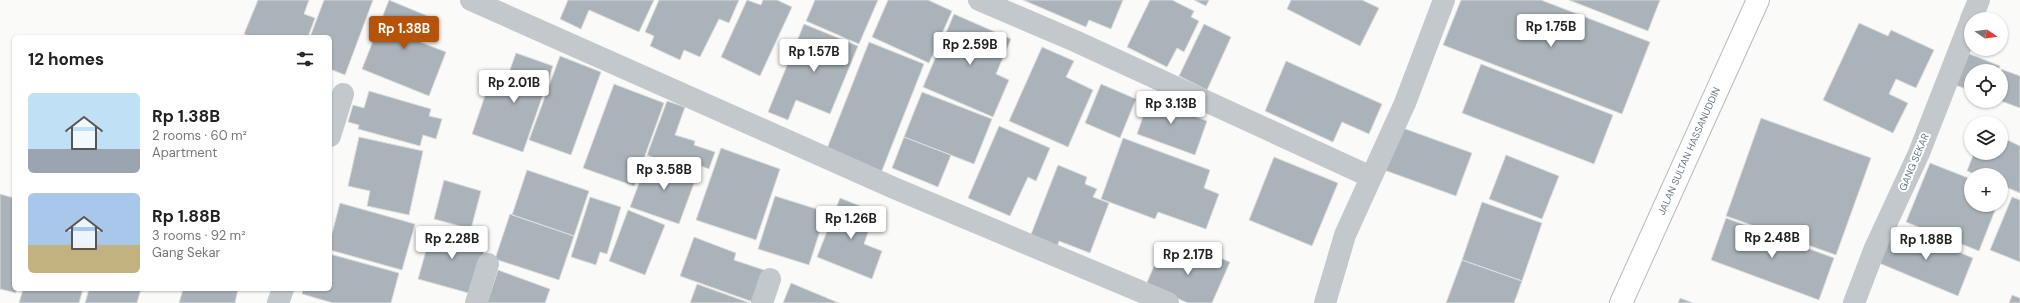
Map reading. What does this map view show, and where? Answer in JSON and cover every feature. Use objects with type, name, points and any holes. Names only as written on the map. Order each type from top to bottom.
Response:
[{"type":"main road","name":"JALAN SULTAN HASSANUDDIN","points":[[1621,303],[1758,0]]},
{"type":"street","points":[[471,0],[894,188],[1168,303]]},
{"type":"street","points":[[979,0],[1075,41],[1371,177]]},
{"type":"street","points":[[1325,303],[1345,235],[1405,103],[1444,0]]},
{"type":"street","name":"GANG SEKAR","points":[[1974,12],[1979,0]]},
{"type":"street","name":"GANG SEKAR","points":[[1854,303],[1875,248],[1919,153],[1964,37]]},
{"type":"street","points":[[332,130],[343,94]]},
{"type":"street","points":[[476,303],[488,264]]},
{"type":"street","points":[[762,303],[770,279]]},
{"type":"street","points":[[278,303],[282,291]]},
{"type":"building","points":[[258,0],[309,0],[304,14],[315,18],[309,35],[244,34]]},
{"type":"building","points":[[324,0],[373,0],[345,75],[332,70],[332,35],[311,35]]},
{"type":"building","points":[[389,0],[430,17],[420,42],[446,52],[429,96],[362,69]]},
{"type":"building","points":[[568,0],[654,0],[639,32],[589,10],[581,29],[560,19]]},
{"type":"building","points":[[659,0],[739,0],[729,23],[719,19],[700,57],[684,50],[680,60],[650,46],[654,36],[645,32]]},
{"type":"building","points":[[747,0],[761,5],[763,0],[777,0],[792,7],[760,76],[721,57]]},
{"type":"building","points":[[815,0],[878,0],[859,44],[806,21]]},
{"type":"building","points":[[888,0],[928,0],[952,11],[929,63],[872,37]]},
{"type":"building","points":[[1023,0],[1123,0],[1111,29],[1089,20],[1086,27]]},
{"type":"building","points":[[1150,0],[1172,0],[1194,11],[1191,17],[1199,21],[1184,52],[1177,48],[1167,67],[1127,47]]},
{"type":"building","points":[[1194,0],[1209,0],[1206,6]]},
{"type":"building","points":[[1291,0],[1362,0],[1379,8],[1360,46],[1287,9]]},
{"type":"building","points":[[1461,0],[1541,0],[1650,42],[1622,114],[1443,45]]},
{"type":"building","points":[[1569,0],[1660,0],[1648,31]]},
{"type":"building","points":[[954,14],[1011,39],[996,74],[1009,80],[993,117],[923,87]]},
{"type":"building","points":[[1859,23],[1888,36],[1891,30],[1934,50],[1916,88],[1896,79],[1889,94],[1908,103],[1893,133],[1823,100]]},
{"type":"building","points":[[804,24],[858,46],[830,114],[796,100],[788,120],[768,112]]},
{"type":"building","points":[[1204,24],[1231,37],[1207,90],[1179,76]]},
{"type":"building","points":[[869,42],[924,64],[881,173],[826,151]]},
{"type":"building","points":[[1042,47],[1074,61],[1066,77],[1093,90],[1068,147],[1009,121]]},
{"type":"building","points":[[516,53],[553,66],[523,152],[472,134],[489,84],[503,89]]},
{"type":"building","points":[[1964,55],[1964,56],[1975,56],[1995,64],[1964,64],[1964,88],[1953,84]]},
{"type":"building","points":[[560,56],[601,72],[571,155],[529,140]]},
{"type":"building","points":[[1286,61],[1382,104],[1369,134],[1342,122],[1333,142],[1265,111]]},
{"type":"building","points":[[1481,64],[1613,115],[1594,164],[1462,113]]},
{"type":"building","points":[[2008,72],[2020,76],[2020,108],[2008,104]]},
{"type":"building","points":[[614,84],[664,103],[634,186],[583,168]]},
{"type":"building","points":[[1101,84],[1136,99],[1120,138],[1085,123]]},
{"type":"building","points":[[369,91],[431,109],[429,116],[442,119],[436,139],[423,135],[420,146],[358,129],[359,125],[348,122],[353,105],[364,108]]},
{"type":"building","points":[[1152,91],[1172,98],[1169,107],[1207,121],[1195,155],[1137,134]]},
{"type":"building","points":[[922,92],[992,119],[974,164],[904,137]]},
{"type":"building","points":[[667,101],[685,107],[675,135],[695,141],[694,145],[715,152],[709,169],[688,161],[685,169],[647,155]]},
{"type":"building","points":[[1761,118],[1871,158],[1836,255],[1726,216]]},
{"type":"building","points":[[999,126],[1050,148],[1036,181],[1028,177],[1010,216],[968,198]]},
{"type":"building","points":[[1400,127],[1472,153],[1456,196],[1384,170]]},
{"type":"building","points":[[359,137],[423,151],[409,215],[367,206],[370,191],[348,186]]},
{"type":"building","points":[[904,137],[951,155],[938,187],[892,168]]},
{"type":"building","points":[[1123,138],[1210,170],[1204,188],[1219,194],[1206,229],[1158,212],[1155,219],[1101,199]]},
{"type":"building","points":[[2008,140],[2020,146],[2020,193],[2008,188],[2008,168],[1968,168],[1971,160],[2008,160]]},
{"type":"building","points":[[721,148],[780,169],[756,240],[696,220]]},
{"type":"building","points":[[1506,155],[1559,176],[1542,219],[1489,199]]},
{"type":"building","points":[[649,157],[697,175],[679,224],[630,207]]},
{"type":"building","points":[[1274,157],[1338,183],[1312,246],[1249,220]]},
{"type":"building","points":[[1930,163],[1964,176],[1964,212],[1994,212],[1979,251],[1906,222]]},
{"type":"building","points":[[1058,165],[1087,177],[1085,184],[1097,189],[1093,197],[1109,203],[1090,253],[1059,241],[1057,247],[1030,237]]},
{"type":"building","points":[[527,170],[589,191],[574,236],[512,215]]},
{"type":"building","points":[[444,180],[481,191],[471,229],[434,219]]},
{"type":"building","points":[[0,194],[12,197],[12,291],[16,291],[16,293],[0,289]]},
{"type":"building","points":[[775,196],[826,212],[809,265],[758,249]]},
{"type":"building","points":[[590,197],[621,207],[607,254],[600,252],[596,265],[571,257]]},
{"type":"building","points":[[2012,197],[2020,200],[2020,262],[1990,250],[2006,212],[2008,212],[2008,207]]},
{"type":"building","points":[[840,198],[875,212],[864,244],[882,251],[872,279],[817,257]]},
{"type":"building","points":[[1482,202],[1542,223],[1522,281],[1462,260]]},
{"type":"building","points":[[340,203],[415,224],[402,270],[332,251],[332,233]]},
{"type":"building","points":[[628,210],[665,225],[645,275],[609,261]]},
{"type":"building","points":[[510,214],[574,236],[559,280],[495,259]]},
{"type":"building","points":[[1726,218],[1834,258],[1819,300],[1711,260]]},
{"type":"building","points":[[433,226],[487,241],[472,294],[418,279]]},
{"type":"building","points":[[1894,226],[1973,258],[1958,296],[1879,263]]},
{"type":"building","points":[[694,237],[736,253],[734,260],[764,270],[753,302],[680,276]]},
{"type":"building","points":[[1163,244],[1202,261],[1206,252],[1230,262],[1212,303],[1188,303],[1146,285]]},
{"type":"building","points":[[332,255],[399,273],[391,303],[333,303],[302,294],[303,291],[332,291]]},
{"type":"building","points":[[1462,260],[1522,281],[1514,303],[1446,303]]},
{"type":"building","points":[[498,270],[550,289],[545,303],[487,303]]},
{"type":"building","points":[[791,283],[839,303],[783,303]]},
{"type":"building","points":[[697,284],[750,303],[690,303]]},
{"type":"building","points":[[22,291],[82,291],[79,303],[19,303]]},
{"type":"building","points":[[88,291],[140,291],[137,303],[85,303]]},
{"type":"building","points":[[182,291],[238,291],[235,303],[179,303]]},
{"type":"building","points":[[2012,295],[2020,298],[2020,303],[2009,303]]},
{"type":"building","points":[[1680,298],[1693,303],[1678,303]]}]
